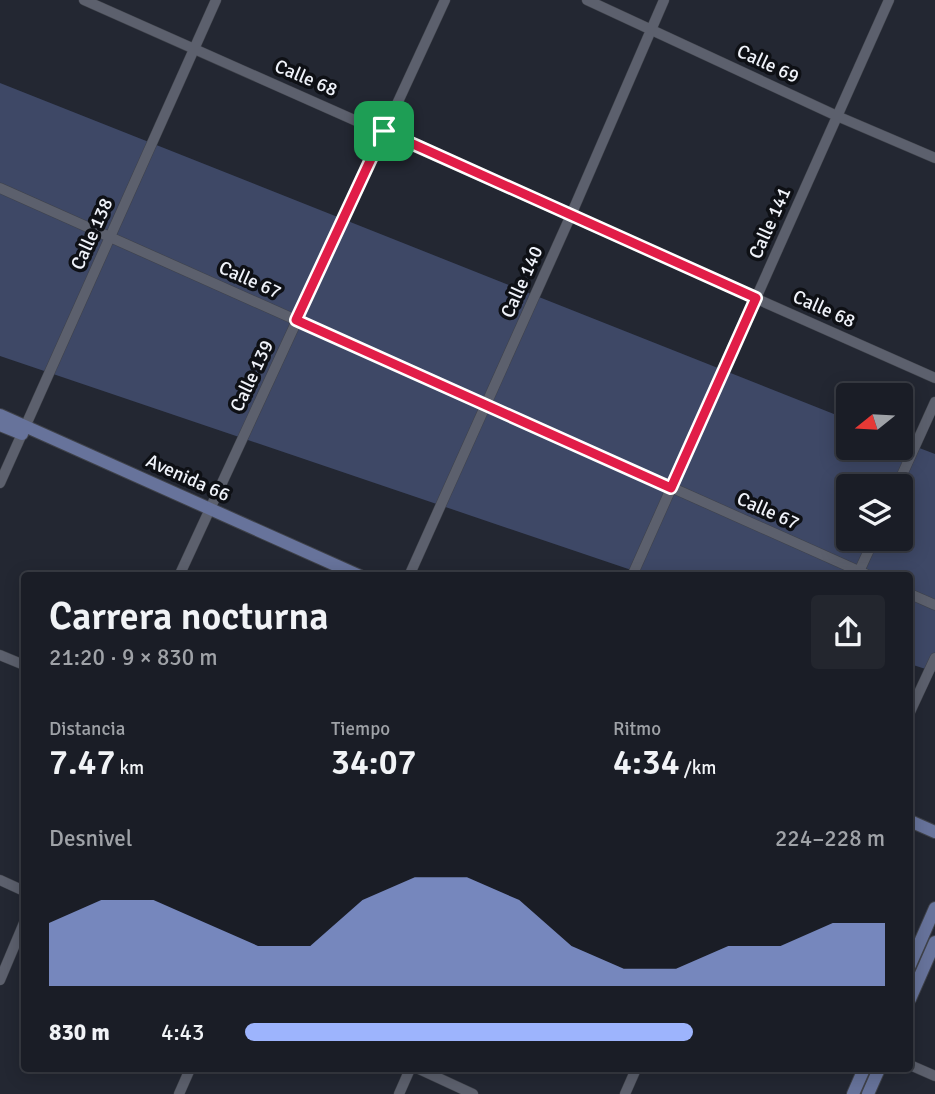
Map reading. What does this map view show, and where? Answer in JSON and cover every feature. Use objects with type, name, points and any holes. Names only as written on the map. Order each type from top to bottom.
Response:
[{"type":"main road","name":"Avenida 66","points":[[0,415],[23,430],[350,572]]},
{"type":"main road","name":"Avenida 66","points":[[0,425],[23,430]]},
{"type":"main road","name":"Avenida 66","points":[[208,512],[331,572]]},
{"type":"main road","points":[[913,822],[935,832]]},
{"type":"main road","points":[[913,831],[935,841]]},
{"type":"main road","points":[[913,958],[935,908]]},
{"type":"main road","points":[[913,992],[935,942]]},
{"type":"main road","points":[[853,1094],[863,1072]]},
{"type":"main road","points":[[868,1094],[878,1072]]},
{"type":"street","name":"Calle 68","points":[[84,0],[935,378]]},
{"type":"street","name":"Calle 138","points":[[0,483],[216,0]]},
{"type":"street","name":"Calle 139","points":[[181,572],[445,0]]},
{"type":"street","name":"Calle 69","points":[[587,0],[837,116],[935,158]]},
{"type":"street","name":"Calle 140","points":[[411,572],[664,0]]},
{"type":"street","name":"Calle 141","points":[[634,572],[889,0]]},
{"type":"street","name":"Calle 67","points":[[0,188],[858,572]]},
{"type":"street","points":[[902,474],[935,402]]},
{"type":"street","points":[[863,572],[870,551]]},
{"type":"street","points":[[913,595],[935,605]]},
{"type":"street","points":[[0,655],[21,664]]},
{"type":"street","points":[[913,706],[935,658]]},
{"type":"street","points":[[0,880],[21,890]]},
{"type":"street","points":[[0,979],[21,930]]},
{"type":"street","points":[[913,1066],[935,1076]]},
{"type":"street","points":[[179,1094],[189,1072]]},
{"type":"street","points":[[399,1094],[409,1072]]},
{"type":"street","points":[[425,1072],[473,1094]]},
{"type":"street","points":[[625,1094],[635,1072]]},
{"type":"shaded area","points":[[0,83],[836,415],[836,460],[914,460],[914,446],[935,454],[935,672],[913,665],[913,572],[637,572],[0,356]]},
{"type":"route","points":[[384,131],[756,298],[671,488],[296,320],[384,131]]}]
